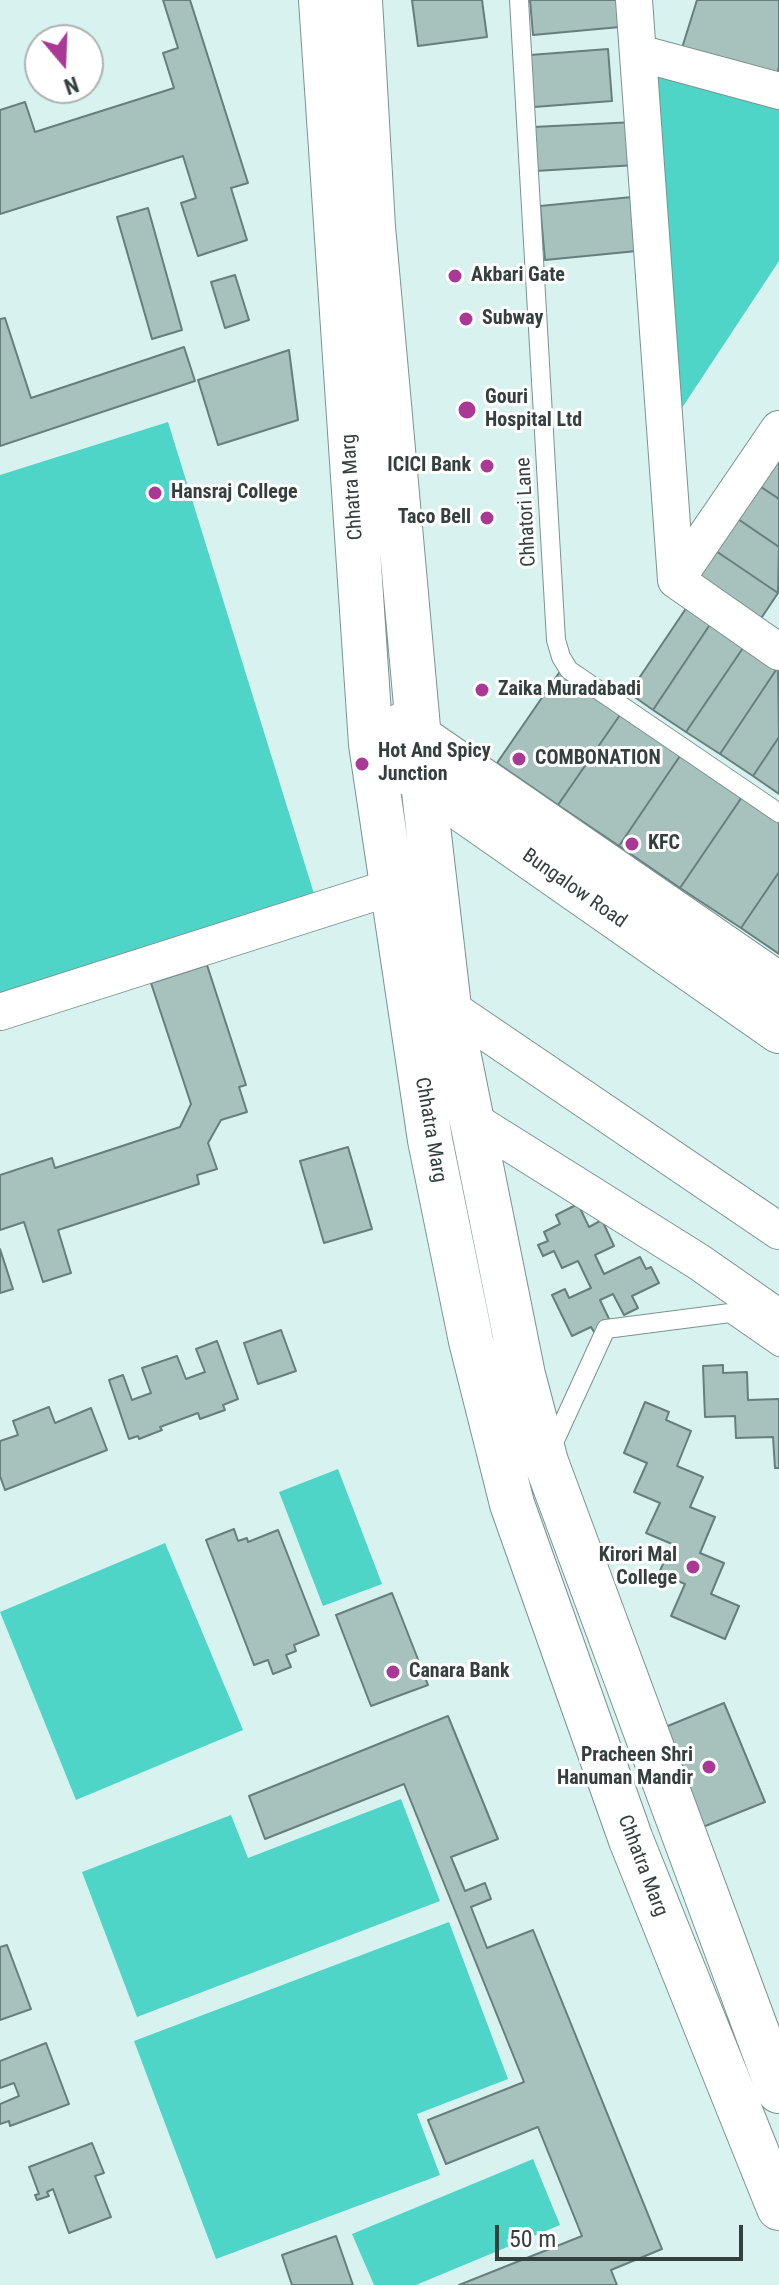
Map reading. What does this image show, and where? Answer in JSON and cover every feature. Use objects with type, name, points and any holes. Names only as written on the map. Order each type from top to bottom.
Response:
[{"type":"street","name":"Chhatra Marg","points":[[321,0],[370,725],[430,1140],[481,1385],[512,1504],[631,1840],[779,2208]]},
{"type":"street","name":"Chhatra Marg","points":[[360,0],[373,227],[423,783],[449,1007],[471,1119],[523,1375],[546,1462],[779,2091]]},
{"type":"street","points":[[634,0],[676,580]]},
{"type":"street","points":[[639,53],[779,91]]},
{"type":"street","points":[[676,580],[779,429]]},
{"type":"street","points":[[676,580],[774,638]]},
{"type":"street","points":[[370,725],[419,735],[779,985]]},
{"type":"street","name":"Bungalow Road","points":[[370,725],[423,783],[779,1031]]},
{"type":"street","points":[[0,1012],[392,887]]},
{"type":"street","points":[[449,1007],[779,1231]]},
{"type":"street","points":[[471,1119],[699,1262],[779,1318]]},
{"type":"street","points":[[631,1840],[680,1824]]},
{"type":"lane","name":"Chhatori Lane","points":[[519,0],[556,640],[561,657],[569,670],[779,813]]},
{"type":"lane","points":[[546,1462],[606,1329],[730,1313],[779,1347]]},
{"type":"shaded area","points":[[651,75],[779,110],[779,261],[672,423]]},
{"type":"shaded area","points":[[168,422],[315,897],[0,996],[0,475]]},
{"type":"shaded area","points":[[338,1469],[382,1584],[323,1606],[279,1492]]},
{"type":"shaded area","points":[[165,1543],[243,1730],[76,1800],[0,1612]]},
{"type":"shaded area","points":[[401,1799],[440,1901],[137,2017],[82,1872],[231,1815],[248,1858]]},
{"type":"shaded area","points":[[449,1922],[508,2079],[417,2114],[440,2175],[216,2259],[134,2041]]},
{"type":"shaded area","points":[[533,2159],[560,2225],[416,2285],[374,2285],[352,2234]]},
{"type":"building","points":[[163,0],[190,0],[248,183],[231,188],[247,240],[198,256],[181,203],[196,198],[183,156],[0,214],[0,110],[24,102],[35,132],[174,88],[163,53],[178,48]]},
{"type":"building","points":[[412,0],[482,0],[487,37],[418,46]]},
{"type":"building","points":[[530,0],[617,0],[620,27],[533,35]]},
{"type":"building","points":[[697,0],[779,0],[779,67],[776,76],[682,48]]},
{"type":"building","points":[[608,49],[612,101],[534,107],[530,55]]},
{"type":"building","points":[[635,122],[637,165],[535,171],[533,127]]},
{"type":"building","points":[[632,197],[637,251],[545,260],[540,206]]},
{"type":"building","points":[[148,208],[182,330],[152,339],[117,217]]},
{"type":"building","points":[[235,275],[249,320],[225,328],[211,282]]},
{"type":"building","points":[[5,318],[31,398],[184,347],[195,381],[0,446],[0,319]]},
{"type":"building","points":[[289,350],[298,420],[218,445],[198,380]]},
{"type":"building","points":[[779,451],[779,499],[755,483]]},
{"type":"building","points":[[755,483],[779,499],[779,547],[732,515]]},
{"type":"building","points":[[732,515],[779,547],[778,593],[710,547]]},
{"type":"building","points":[[710,547],[778,593],[756,626],[688,579]]},
{"type":"building","points":[[687,607],[711,623],[653,710],[629,693]]},
{"type":"building","points":[[711,623],[745,645],[686,732],[653,710]]},
{"type":"building","points":[[745,645],[778,667],[720,754],[686,732]]},
{"type":"building","points":[[778,667],[779,737],[753,776],[720,754]]},
{"type":"building","points":[[561,670],[622,712],[558,805],[497,763]]},
{"type":"building","points":[[622,712],[682,753],[619,846],[558,805]]},
{"type":"building","points":[[779,737],[779,794],[753,776]]},
{"type":"building","points":[[682,753],[744,794],[680,888],[619,846]]},
{"type":"building","points":[[744,794],[779,818],[779,872],[741,928],[680,888]]},
{"type":"building","points":[[779,872],[779,954],[741,928]]},
{"type":"building","points":[[207,965],[246,1085],[239,1087],[247,1112],[221,1120],[208,1143],[217,1169],[197,1175],[199,1184],[58,1230],[71,1273],[43,1282],[24,1222],[0,1230],[0,1175],[52,1158],[55,1168],[180,1127],[191,1104],[151,983]]},
{"type":"building","points":[[348,1147],[372,1229],[324,1243],[300,1161]]},
{"type":"building","points":[[578,1204],[589,1227],[602,1220],[614,1246],[595,1255],[604,1274],[640,1257],[646,1269],[651,1267],[659,1283],[632,1296],[638,1308],[624,1315],[613,1294],[600,1300],[611,1323],[594,1332],[591,1327],[572,1336],[552,1295],[565,1289],[569,1298],[591,1288],[578,1261],[562,1268],[554,1251],[543,1256],[538,1245],[548,1241],[544,1232],[560,1224],[556,1215]]},
{"type":"building","points":[[0,1249],[13,1289],[0,1293]]},
{"type":"building","points":[[281,1330],[296,1371],[258,1384],[244,1343]]},
{"type":"building","points":[[217,1341],[238,1399],[223,1405],[225,1410],[200,1419],[198,1413],[160,1427],[162,1430],[139,1439],[138,1436],[129,1439],[109,1380],[123,1375],[132,1400],[151,1393],[142,1368],[177,1356],[186,1379],[205,1372],[196,1349]]},
{"type":"building","points":[[723,1365],[723,1373],[747,1372],[748,1400],[779,1399],[779,1468],[775,1468],[773,1437],[736,1438],[735,1416],[705,1417],[703,1366]]},
{"type":"building","points":[[645,1402],[669,1412],[666,1420],[691,1431],[677,1466],[703,1477],[690,1507],[715,1517],[700,1553],[724,1563],[711,1594],[739,1606],[725,1639],[671,1616],[685,1584],[659,1573],[672,1544],[646,1533],[660,1503],[634,1492],[647,1463],[624,1453]]},
{"type":"building","points":[[49,1407],[55,1423],[91,1408],[107,1450],[5,1490],[0,1476],[0,1441],[18,1435],[13,1421]]},
{"type":"building","points":[[234,1529],[238,1541],[247,1538],[248,1542],[278,1530],[319,1635],[294,1645],[296,1651],[286,1655],[291,1667],[273,1674],[268,1660],[254,1665],[206,1540]]},
{"type":"building","points":[[392,1593],[428,1685],[371,1706],[336,1615]]},
{"type":"building","name":"Pracheen Shri Hanuman Mandir","points":[[724,1703],[765,1802],[693,1831],[653,1732]]},
{"type":"building","points":[[448,1716],[498,1839],[451,1857],[465,1891],[485,1883],[491,1899],[471,1907],[487,1948],[533,1930],[662,2249],[611,2270],[617,2285],[459,2285],[582,2236],[538,2127],[446,2164],[428,2120],[524,2082],[404,1784],[265,1839],[249,1796]]},
{"type":"building","points":[[7,1945],[31,2009],[0,2020],[0,1947]]},
{"type":"building","points":[[46,2043],[69,2104],[10,2126],[9,2121],[0,2124],[0,2104],[19,2096],[14,2083],[0,2088],[0,2061]]},
{"type":"building","points":[[92,2143],[104,2173],[95,2176],[111,2217],[69,2233],[53,2189],[47,2192],[49,2196],[37,2200],[35,2195],[39,2194],[29,2167]]},
{"type":"building","points":[[336,2236],[353,2285],[292,2285],[282,2255]]},
{"type":"place","name":"Akbari Gate","points":[[455,276]]},
{"type":"place","name":"Subway","points":[[466,319]]},
{"type":"place","name":"Gouri Hospital Ltd","points":[[467,410]]},
{"type":"place","name":"ICICI Bank","points":[[487,466]]},
{"type":"place","name":"Hansraj College","points":[[155,493]]},
{"type":"place","name":"Taco Bell","points":[[487,518]]},
{"type":"place","name":"Zaika Muradabadi","points":[[482,690]]},
{"type":"place","name":"COMBONATION","points":[[519,759]]},
{"type":"place","name":"Hot And Spicy Junction","points":[[362,764]]},
{"type":"place","name":"KFC","points":[[632,844]]},
{"type":"place","name":"Kirori Mal College","points":[[693,1567]]},
{"type":"place","name":"Canara Bank","points":[[393,1672]]},
{"type":"place","name":"Pracheen Shri Hanuman Mandir","points":[[709,1767]]}]
